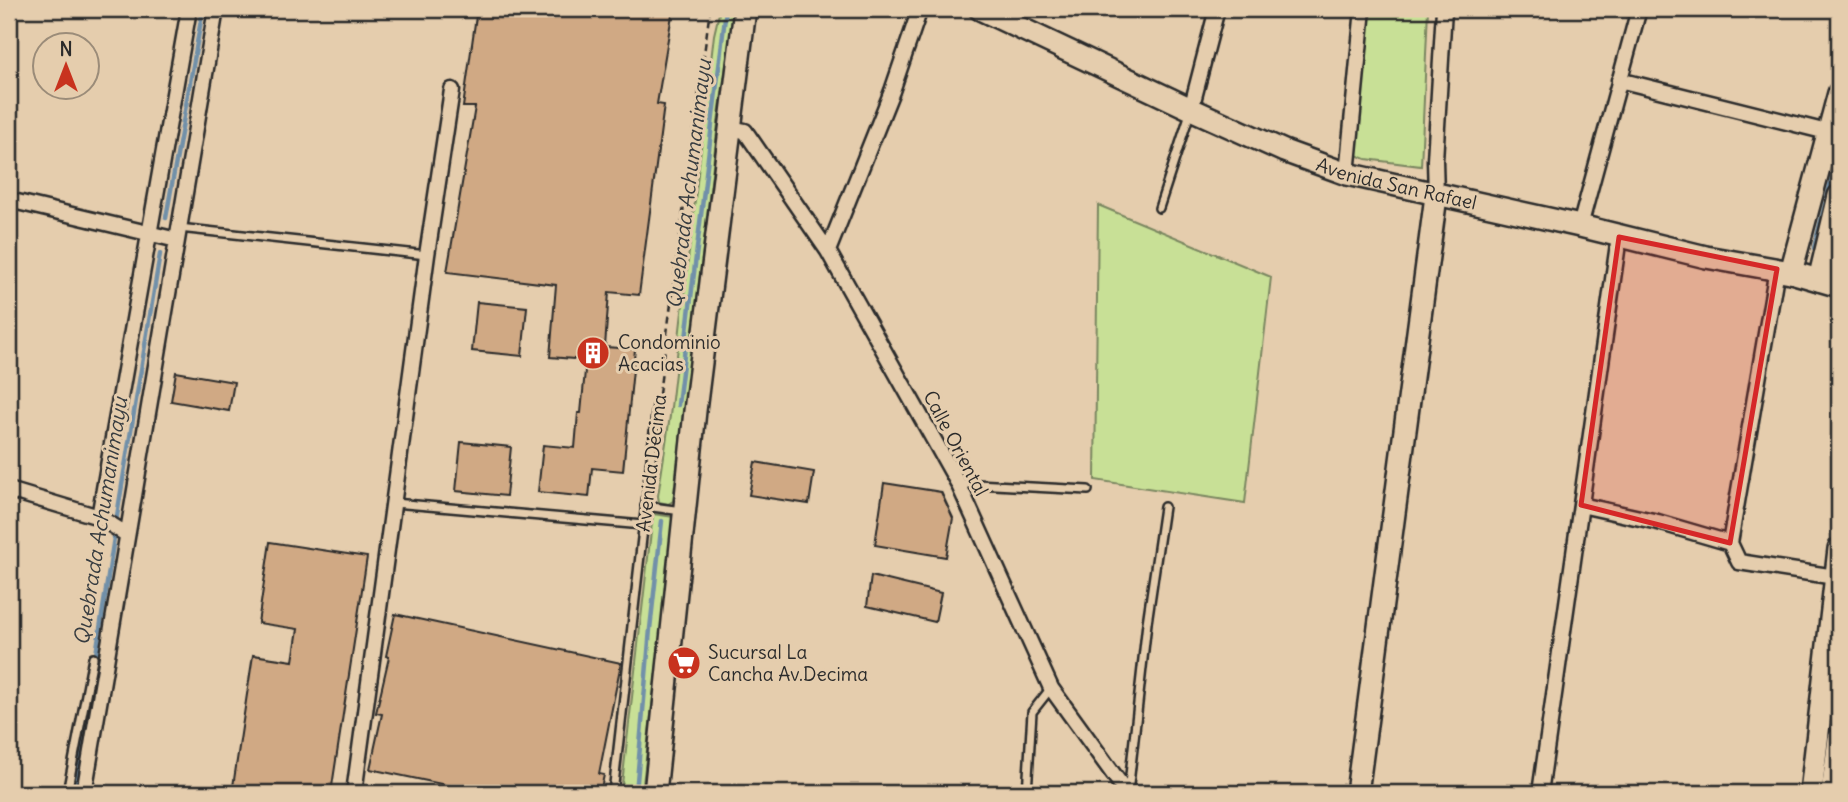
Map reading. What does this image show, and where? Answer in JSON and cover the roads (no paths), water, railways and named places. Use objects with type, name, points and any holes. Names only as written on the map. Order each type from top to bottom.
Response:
[{"type":"street","points":[[104,520],[189,9]]},
{"type":"street","points":[[84,793],[124,533],[216,9]]},
{"type":"street","name":"Avenida Décima","points":[[655,793],[684,511],[745,9]]},
{"type":"street","points":[[828,251],[892,90],[920,9]]},
{"type":"street","name":"Avenida San Rafael","points":[[982,9],[1191,109],[1284,151],[1347,174],[1706,257],[1784,270],[1829,283]]},
{"type":"street","points":[[1191,109],[1217,9]]},
{"type":"street","points":[[1347,174],[1363,9]]},
{"type":"street","points":[[1357,793],[1436,196],[1435,160],[1444,9]]},
{"type":"street","points":[[1580,226],[1639,9]]},
{"type":"street","points":[[1619,80],[1827,132]]},
{"type":"street","points":[[354,793],[452,90]]},
{"type":"street","points":[[1835,576],[1739,562],[1730,543],[1784,270],[1839,93]]},
{"type":"street","name":"Calle Oriental","points":[[729,128],[745,131],[828,251],[958,483],[1051,688],[1128,793]]},
{"type":"street","points":[[1829,283],[1839,196]]},
{"type":"street","points":[[9,200],[150,234],[177,234]]},
{"type":"street","points":[[1540,793],[1619,237]]},
{"type":"street","points":[[9,490],[104,520],[124,533]]},
{"type":"street","points":[[1581,505],[1658,522],[1730,543]]},
{"type":"street","points":[[1811,793],[1839,549]]},
{"type":"street","points":[[1832,793],[1839,739]]},
{"type":"lane","points":[[1158,208],[1191,109]]},
{"type":"lane","points":[[177,234],[427,255]]},
{"type":"lane","name":"Avenida Décima","points":[[612,793],[657,406]]},
{"type":"lane","points":[[958,483],[1088,490]]},
{"type":"lane","points":[[394,502],[643,525]]},
{"type":"lane","points":[[645,506],[684,511]]},
{"type":"lane","points":[[1128,793],[1147,624],[1164,507]]},
{"type":"lane","points":[[66,793],[93,658]]},
{"type":"lane","points":[[1027,793],[1032,712],[1051,688]]},
{"type":"waterway","name":"Quebrada Achumanimayu","points":[[166,218],[203,9]]},
{"type":"waterway","name":"Quebrada Achumanimayu","points":[[678,405],[726,9]]},
{"type":"waterway","points":[[1814,248],[1839,150]]},
{"type":"waterway","name":"Quebrada Achumanimayu","points":[[116,522],[160,254]]},
{"type":"waterway","name":"Quebrada Achumanimayu","points":[[636,793],[662,521]]},
{"type":"waterway","name":"Quebrada Achumanimayu","points":[[95,661],[115,531]]},
{"type":"waterway","name":"Quebrada Achumanimayu","points":[[74,793],[89,697]]},
{"type":"place","name":"Condominio Acacias","points":[[593,353]]},
{"type":"place","name":"Sucursal La Cancha Av.Decima","points":[[684,663]]}]
